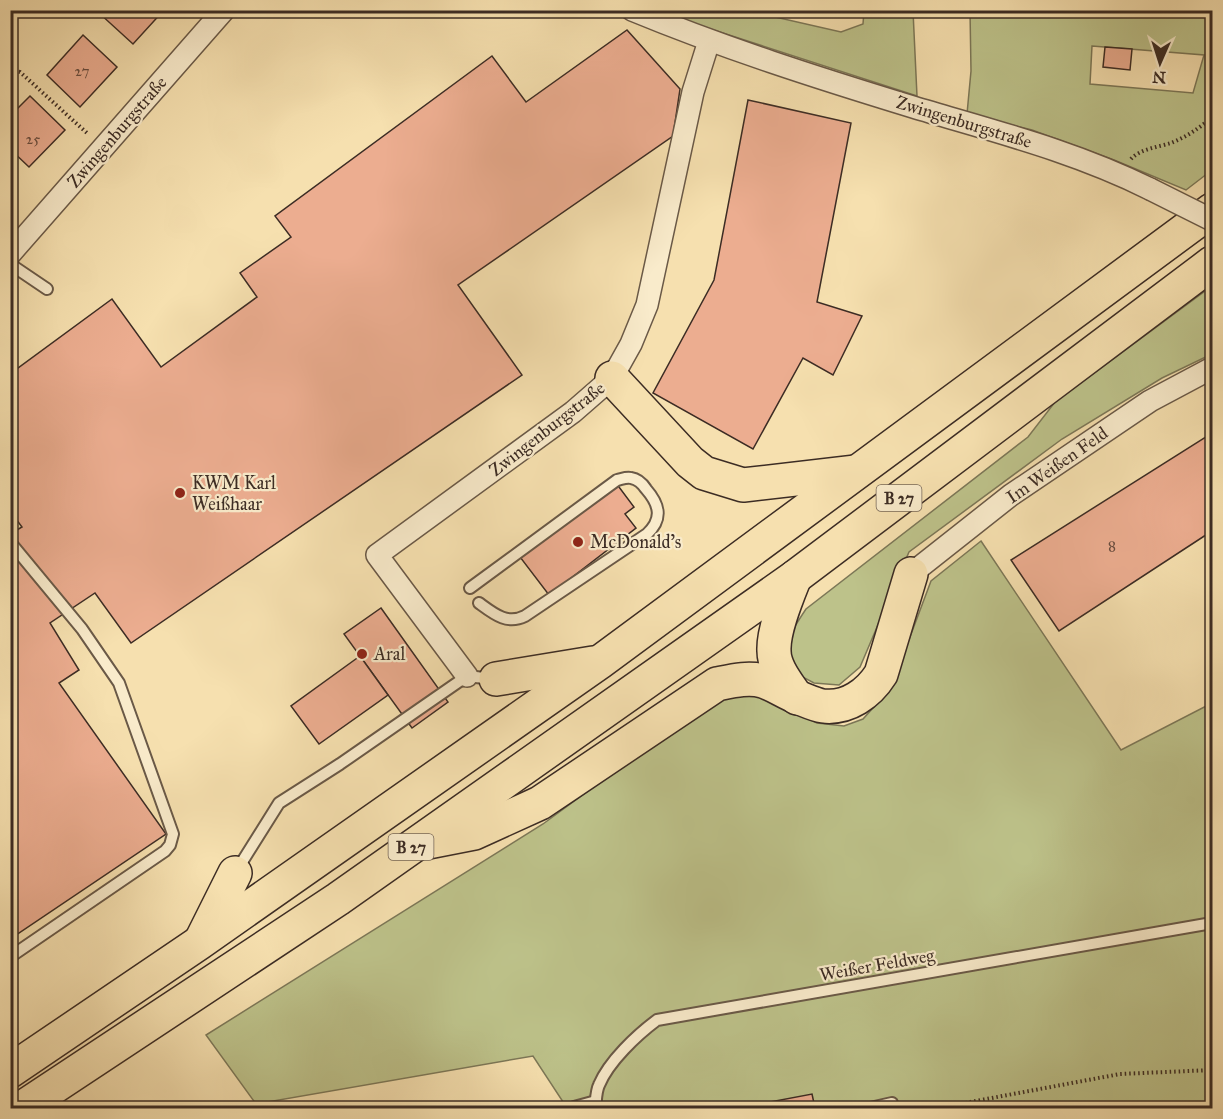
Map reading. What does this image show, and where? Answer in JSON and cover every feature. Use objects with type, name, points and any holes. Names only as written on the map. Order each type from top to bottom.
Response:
[{"type":"highway","name":"B 27","points":[[10,1071],[200,944],[600,662],[1212,210]]},
{"type":"highway","name":"B 27","points":[[22,1108],[338,899],[795,577],[1212,263]]},
{"type":"highway","points":[[612,378],[690,462],[704,473],[719,479],[743,485],[858,472]]},
{"type":"highway","points":[[415,844],[474,833],[540,803],[717,684],[740,680],[762,681],[797,698],[824,706],[846,704],[861,696],[873,687],[881,674],[911,574]]},
{"type":"highway","points":[[795,577],[781,613],[774,651],[781,673],[797,698]]},
{"type":"highway","points":[[482,678],[600,662]]},
{"type":"highway","points":[[200,944],[235,873]]},
{"type":"street","name":"Zwingenburgstraße","points":[[10,254],[224,10]]},
{"type":"street","name":"Zwingenburgstraße","points":[[636,11],[709,42],[1058,150],[1119,174],[1212,220]]},
{"type":"street","name":"Zwingenburgstraße","points":[[482,678],[377,555],[573,412],[612,378],[631,344],[647,305],[693,92],[709,42]]},
{"type":"street","name":"Im Weißen Feld","points":[[911,574],[1011,495],[1150,401],[1212,368]]},
{"type":"lane","points":[[10,264],[47,289]]},
{"type":"lane","points":[[470,588],[617,480],[628,477],[639,480],[655,500],[659,510],[658,520],[647,534],[525,616],[518,620],[502,619],[479,603]]},
{"type":"lane","points":[[10,542],[82,629],[119,683],[173,834],[170,845],[165,850],[10,957]]},
{"type":"lane","points":[[235,873],[279,803],[482,678]]},
{"type":"lane","name":"Weißer Feldweg","points":[[595,1105],[598,1086],[612,1064],[641,1031],[657,1020],[1212,922]]},
{"type":"lane","points":[[870,1108],[892,1103]]},
{"type":"lane","points":[[574,1107],[595,1105]]},
{"type":"path","points":[[10,70],[20,72],[103,148]]},
{"type":"path","points":[[1119,174],[1136,154],[1173,142],[1200,128],[1212,117]]},
{"type":"path","points":[[958,1108],[965,1103],[1120,1074],[1212,1070]]},
{"type":"green space","points":[[638,10],[756,11],[841,32],[863,24],[864,11],[913,11],[917,96],[661,13]]},
{"type":"green space","points":[[970,11],[1212,11],[1212,170],[1186,190],[1114,160],[1032,130],[967,114],[971,71]],"holes":[[[1092,46],[1204,55],[1193,93],[1090,84]]]},
{"type":"green space","points":[[1212,286],[1212,354],[1162,378],[1062,439],[909,552],[860,667],[839,685],[814,683],[793,672],[790,639],[806,609],[1028,437],[1055,402]]},
{"type":"green space","points":[[981,541],[1121,750],[1212,703],[1212,1108],[567,1108],[533,1056],[256,1104],[206,1035],[543,824],[727,689],[756,694],[817,723],[844,726],[863,719],[881,699],[904,653],[931,581]]},
{"type":"building","points":[[101,10],[164,10],[133,44],[99,13]]},
{"type":"building","name":"KWM Karl Weißhaar","points":[[627,30],[680,89],[673,136],[458,285],[522,375],[131,643],[95,593],[50,623],[79,670],[59,683],[166,834],[10,939],[10,534],[22,527],[10,511],[10,476],[12,475],[10,473],[10,374],[112,299],[161,367],[257,297],[240,273],[291,237],[275,216],[492,56],[526,102]]},
{"type":"building","points":[[83,35],[117,67],[80,107],[47,75]]},
{"type":"building","points":[[1105,47],[1132,49],[1130,70],[1103,67]]},
{"type":"building","points":[[30,96],[65,130],[29,167],[10,149],[10,116]]},
{"type":"building","points":[[748,100],[851,123],[817,302],[862,316],[833,375],[803,358],[753,449],[653,393],[714,280]]},
{"type":"building","points":[[1212,433],[1212,531],[1059,631],[1011,560]]},
{"type":"building","name":"McDonald's","points":[[616,483],[634,507],[625,514],[636,528],[549,595],[520,557]]},
{"type":"building","points":[[381,608],[448,702],[412,728],[344,634]]},
{"type":"building","points":[[360,656],[388,695],[319,744],[291,706]]},
{"type":"building","points":[[812,1094],[815,1108],[755,1108],[754,1105]]},
{"type":"place","name":"KWM Karl Weißhaar","points":[[180,493]]},
{"type":"place","name":"McDonald's","points":[[578,542]]},
{"type":"place","name":"Aral","points":[[362,654]]}]
